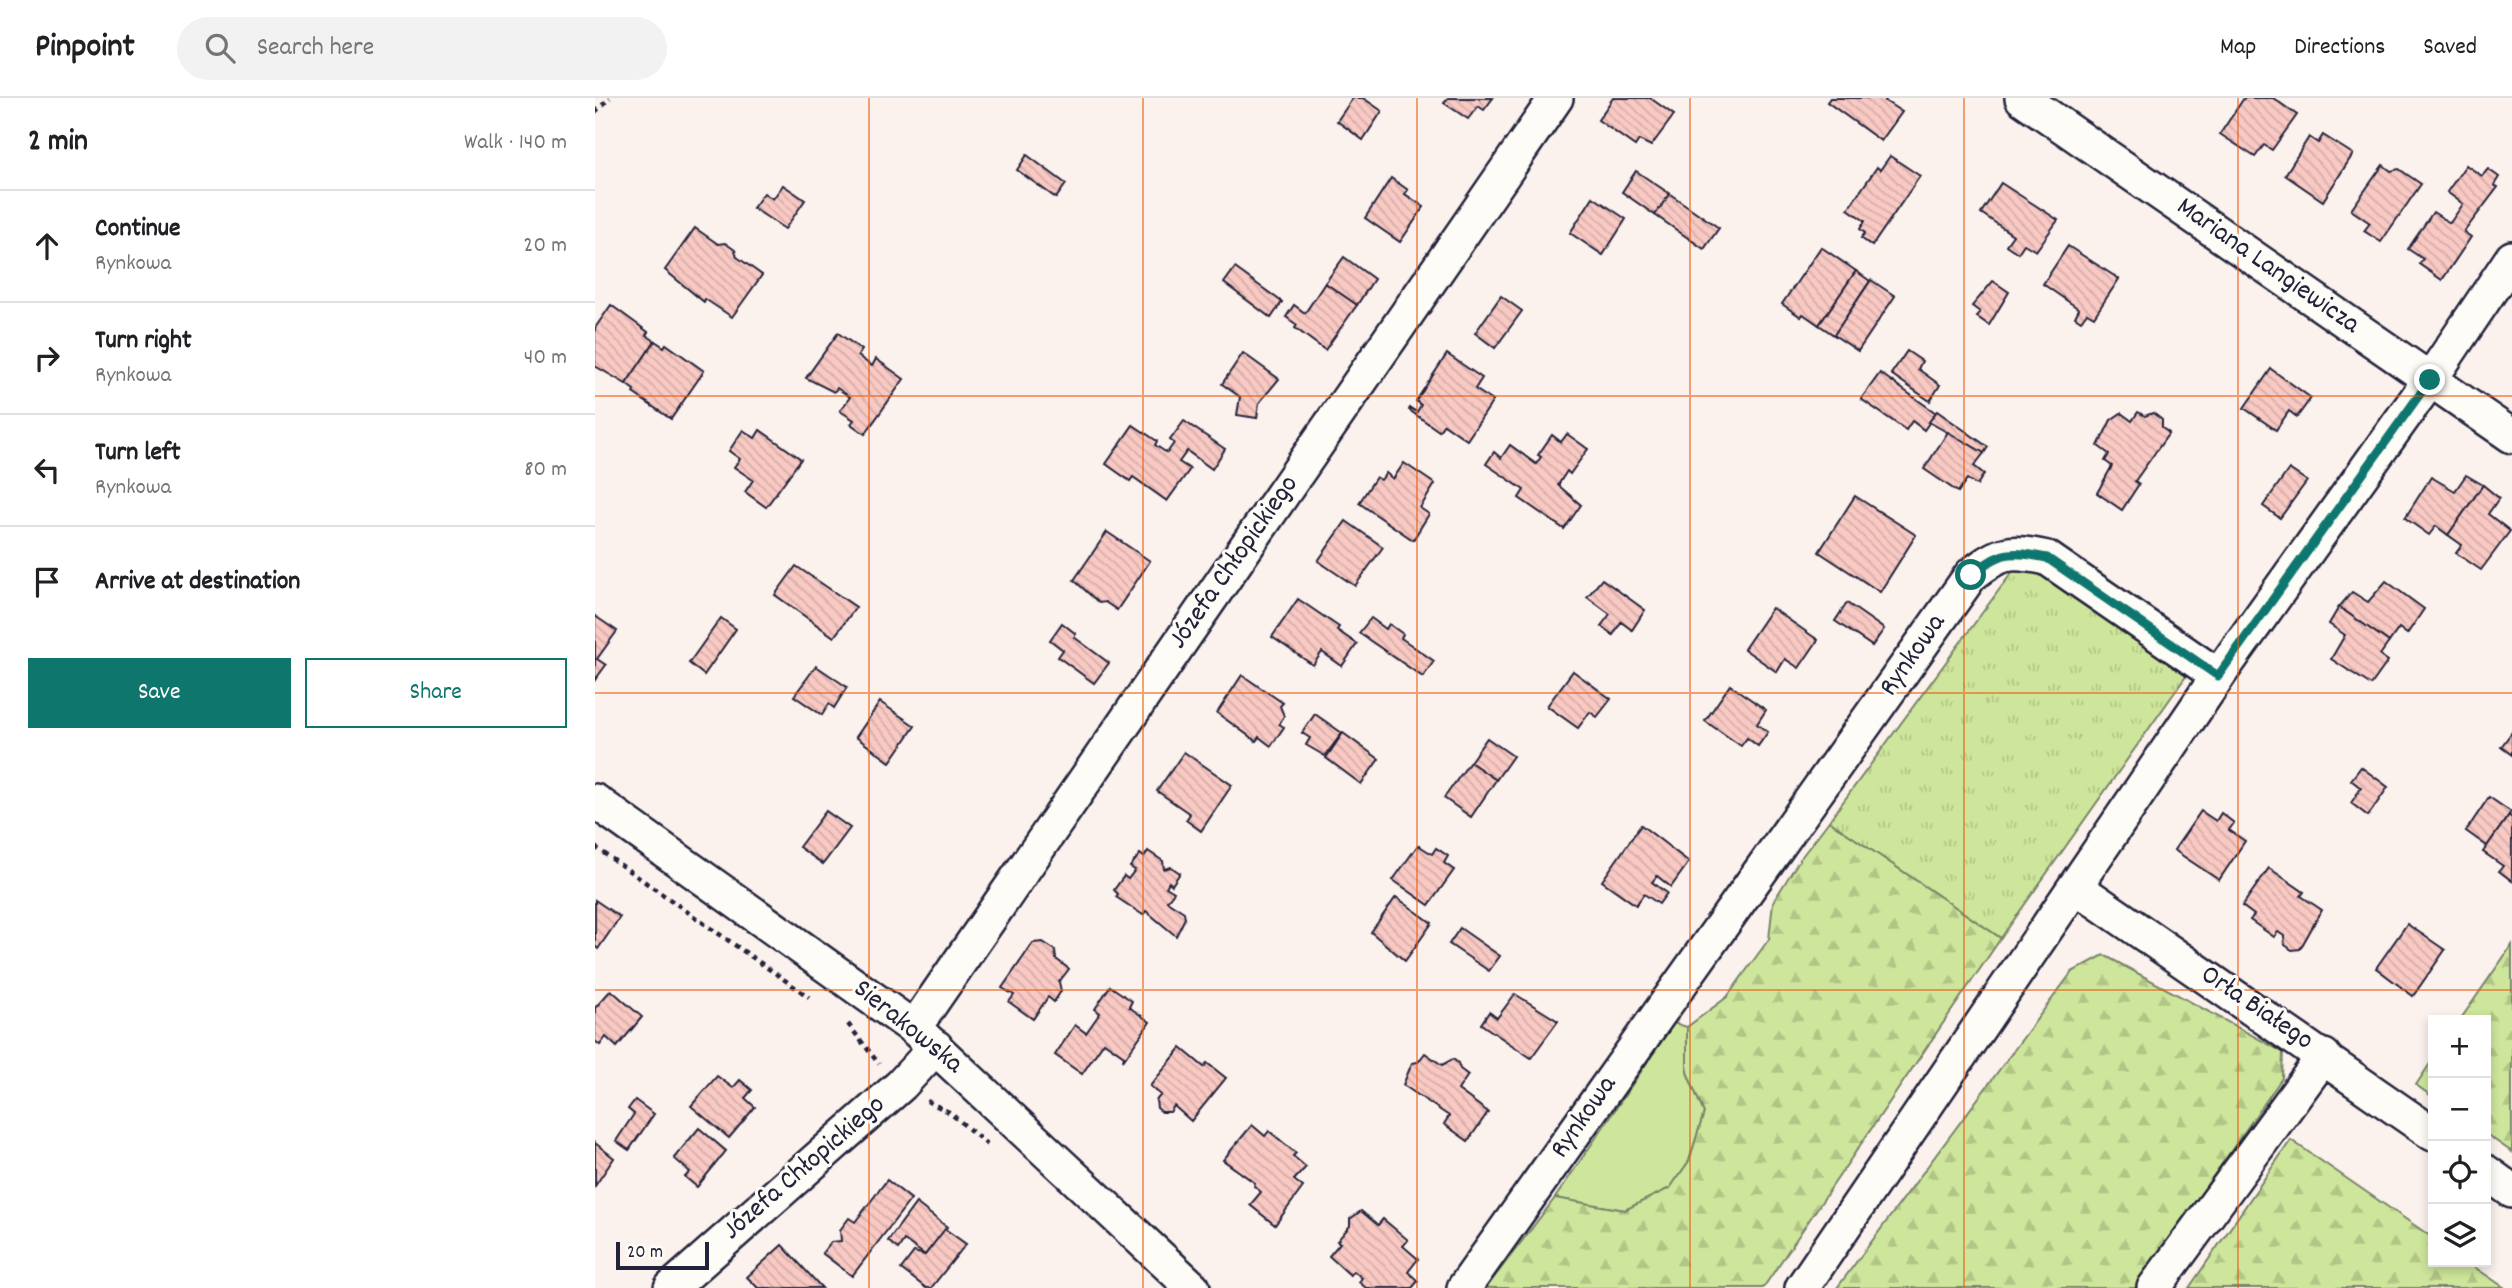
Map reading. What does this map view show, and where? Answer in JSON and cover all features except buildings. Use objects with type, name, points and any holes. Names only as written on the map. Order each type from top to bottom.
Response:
[{"type":"street","name":"Józefa Chłopickiego","points":[[671,1288],[901,1084],[925,1037],[1556,98]]},
{"type":"street","name":"Mariana Langiewicza","points":[[2022,98],[2512,436]]},
{"type":"street","points":[[1803,1288],[2218,676],[2430,380],[2512,258]]},
{"type":"street","name":"Rynkowa","points":[[1464,1288],[1971,575],[1997,555],[2023,553],[2047,558],[2218,676]]},
{"type":"street","name":"Sierakowska","points":[[595,801],[925,1037],[1193,1288]]},
{"type":"street","name":"Orła Białego","points":[[2076,887],[2428,1130]]},
{"type":"street","points":[[2154,1288],[2324,1056]]},
{"type":"street","points":[[2491,1176],[2512,1191]]},
{"type":"path","points":[[595,112],[610,98]]},
{"type":"path","points":[[595,846],[818,1003]]},
{"type":"path","points":[[840,1018],[851,1026],[883,1067]]},
{"type":"green space","points":[[2013,571],[2047,574],[2189,672],[2001,938],[1829,821]]},
{"type":"green space","points":[[1829,821],[2001,938],[1763,1288],[1486,1288],[1555,1198],[1625,1210],[1670,1188],[1689,1161],[1704,1113],[1687,1072],[1687,1027],[1727,997],[1769,939],[1773,902],[1800,859]]},
{"type":"green space","points":[[2512,945],[2512,1152],[2491,1137],[2491,1015],[2463,1015]]},
{"type":"green space","points":[[2104,955],[2283,1052],[2282,1078],[2135,1288],[1837,1288],[2072,972]]},
{"type":"green space","points":[[1674,1023],[1687,1027],[1687,1072],[1704,1113],[1689,1161],[1670,1188],[1625,1210],[1555,1198]]},
{"type":"green space","points":[[2428,1067],[2428,1093],[2416,1085]]},
{"type":"green space","points":[[2291,1140],[2428,1235],[2428,1267],[2474,1267],[2505,1288],[2189,1288]]},
{"type":"route","points":[[1971,575],[1997,555],[2023,553],[2047,558],[2218,676],[2430,380]]}]
